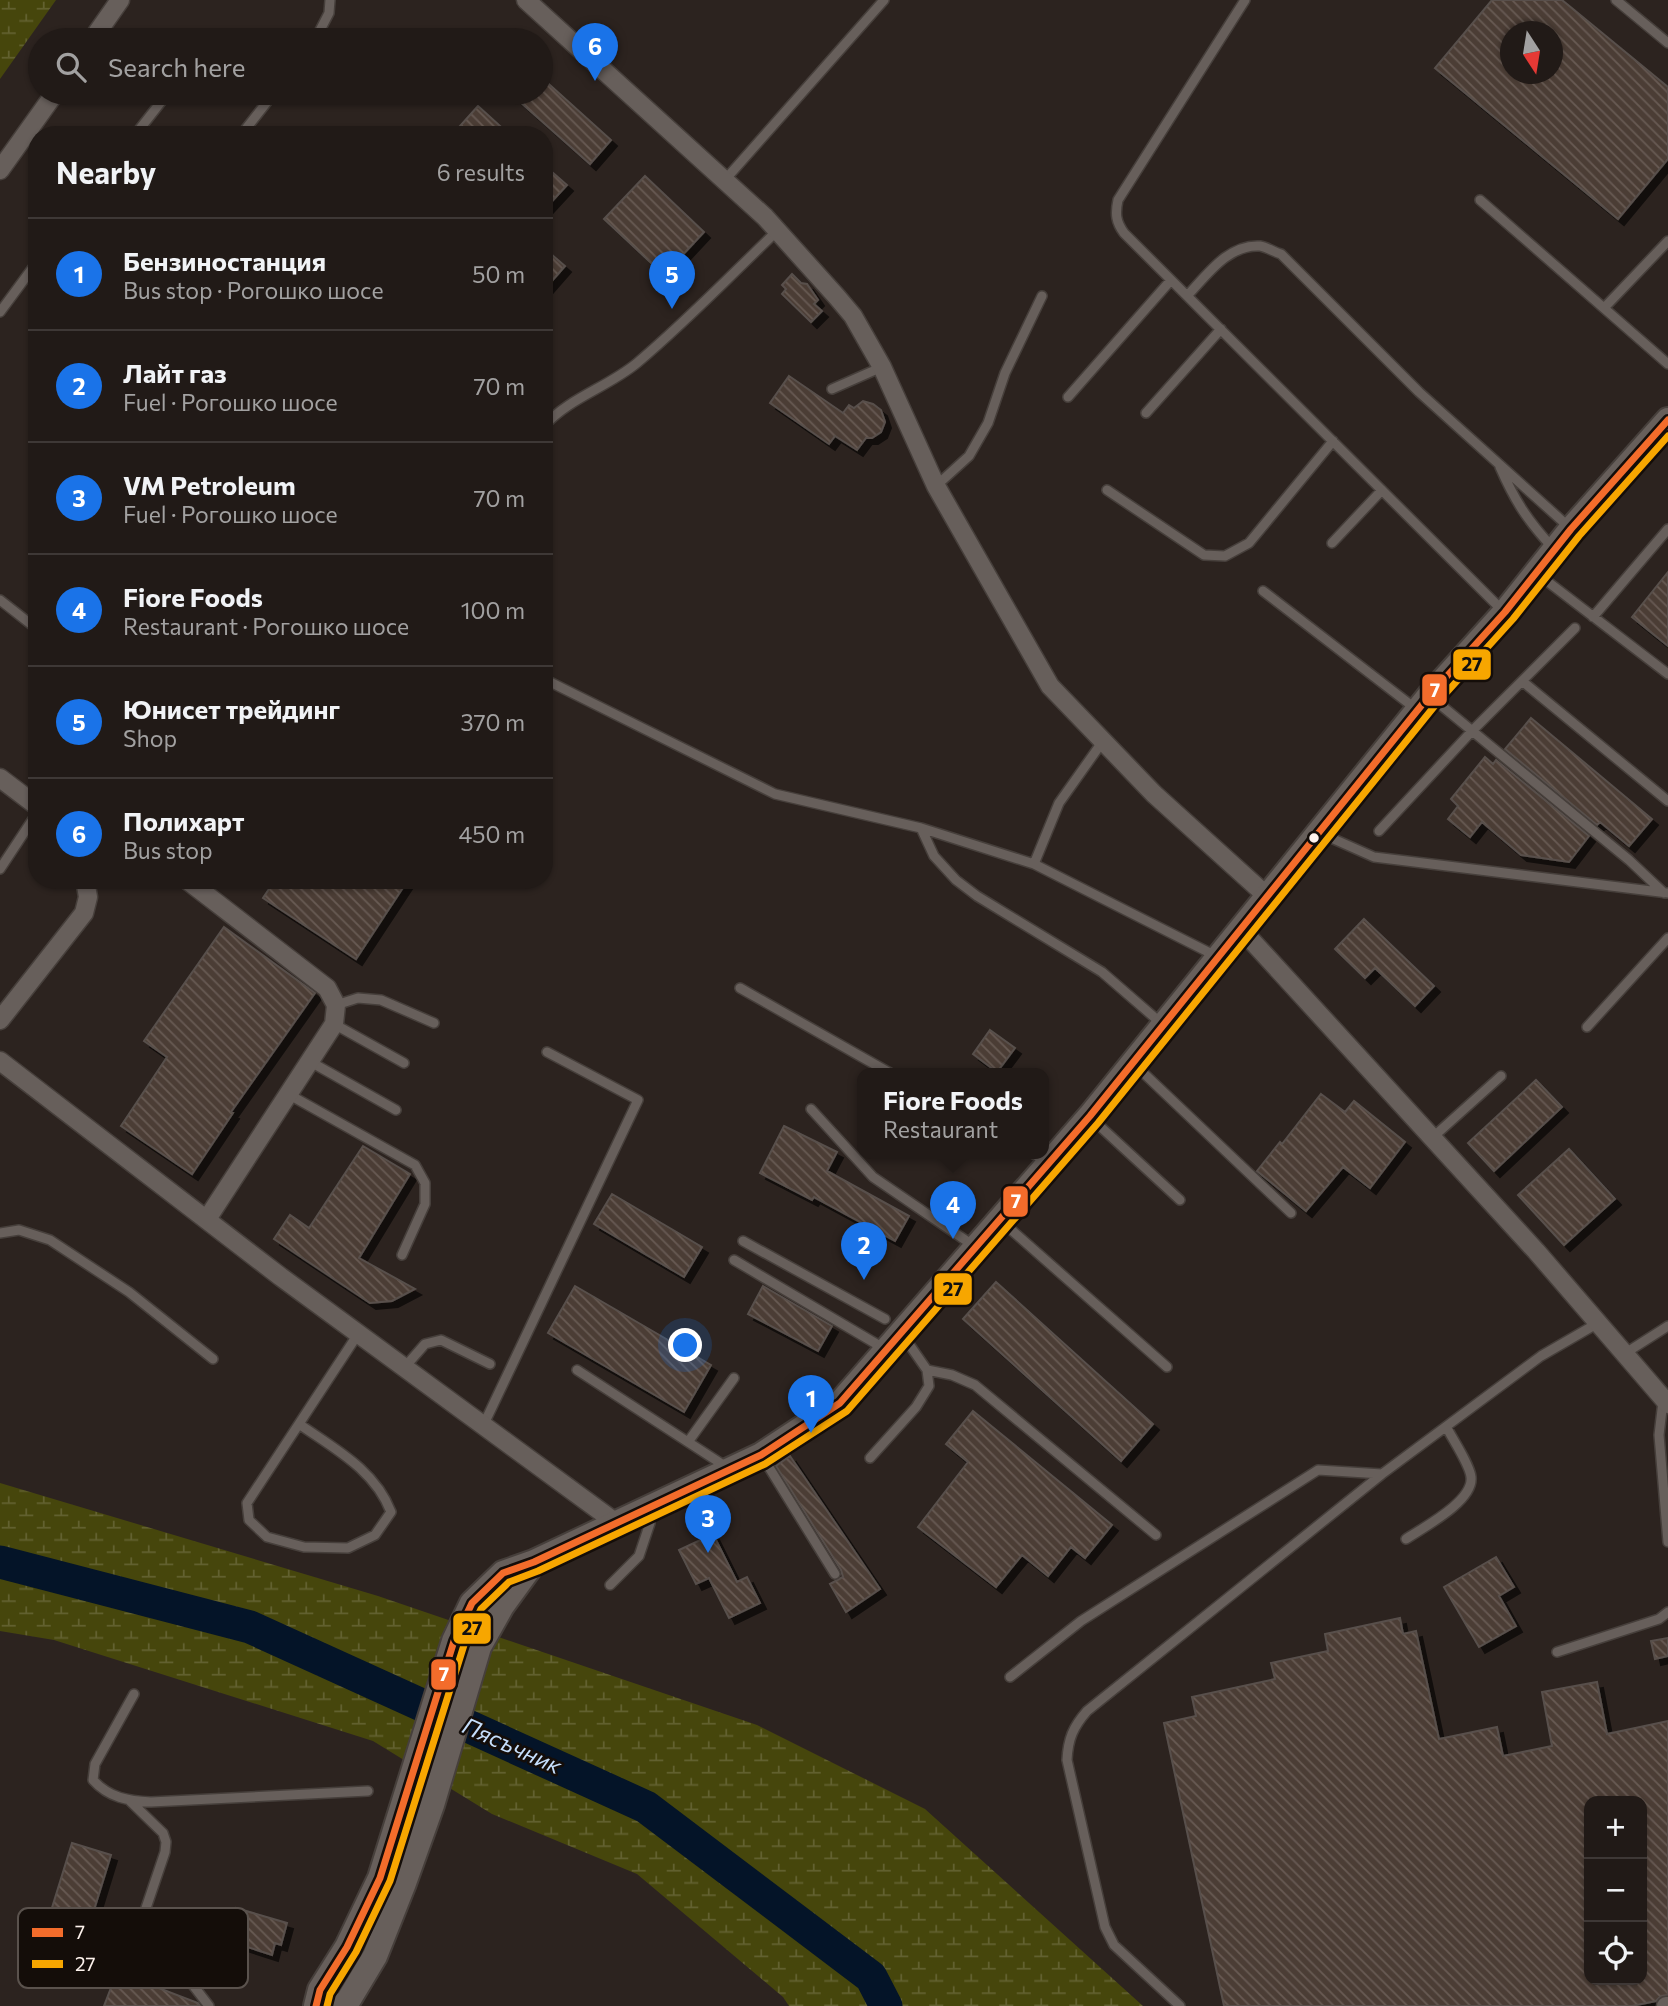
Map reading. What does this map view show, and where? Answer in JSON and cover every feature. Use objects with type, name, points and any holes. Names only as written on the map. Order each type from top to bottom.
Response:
[{"type":"main road","points":[[1049,1151],[1090,1116],[1424,703],[1505,612],[1571,529],[1668,420]]},
{"type":"main road","points":[[316,2006],[320,1990],[346,1947],[380,1878],[454,1641],[471,1603],[503,1573],[534,1562],[761,1455],[840,1403],[891,1334],[1000,1220],[1040,1159]]},
{"type":"main road","points":[[341,2006],[348,2001],[375,1956],[404,1883],[432,1805],[479,1647],[502,1606],[534,1562]]},
{"type":"street","points":[[100,28],[120,0]]},
{"type":"street","points":[[526,0],[778,230],[853,316],[882,368],[936,486],[1050,686],[1154,794],[1268,897]]},
{"type":"street","points":[[31,126],[46,105]]},
{"type":"street","points":[[0,170],[28,131]]},
{"type":"street","points":[[0,778],[28,799]]},
{"type":"street","points":[[0,1020],[84,913],[88,897],[87,889]]},
{"type":"street","points":[[199,889],[327,988],[336,1005],[334,1024],[207,1219]]},
{"type":"street","points":[[1242,930],[1535,1251],[1665,1401]]},
{"type":"street","points":[[0,1061],[358,1334],[615,1522]]},
{"type":"lane","points":[[321,28],[329,13],[330,0]]},
{"type":"lane","points":[[724,181],[884,0]]},
{"type":"lane","points":[[1245,0],[1118,200],[1115,212],[1117,223],[1124,233],[1505,612]]},
{"type":"lane","points":[[1616,0],[1668,43]]},
{"type":"lane","points":[[142,126],[159,105]]},
{"type":"lane","points":[[248,126],[265,105]]},
{"type":"lane","points":[[1480,200],[1668,364]]},
{"type":"lane","points":[[553,418],[566,407],[636,364],[778,230]]},
{"type":"lane","points":[[1604,308],[1668,241]]},
{"type":"lane","points":[[1187,296],[1221,260],[1243,248],[1262,246],[1281,254],[1419,391],[1571,529]]},
{"type":"lane","points":[[0,312],[28,274]]},
{"type":"lane","points":[[1068,397],[1171,280]]},
{"type":"lane","points":[[936,486],[970,456],[988,423],[1005,373],[1042,296]]},
{"type":"lane","points":[[1146,413],[1221,330]]},
{"type":"lane","points":[[832,389],[882,368]]},
{"type":"lane","points":[[1107,490],[1204,555],[1225,556],[1249,542],[1333,441]]},
{"type":"lane","points":[[1498,463],[1528,521],[1554,549]]},
{"type":"lane","points":[[1332,542],[1382,490]]},
{"type":"lane","points":[[1593,617],[1668,530]]},
{"type":"lane","points":[[1535,572],[1668,674]]},
{"type":"lane","points":[[1263,591],[1424,703],[1472,731],[1666,893]]},
{"type":"lane","points":[[0,600],[28,622]]},
{"type":"lane","points":[[1379,831],[1472,731],[1575,628]]},
{"type":"lane","points":[[1522,681],[1668,801]]},
{"type":"lane","points":[[553,683],[775,794],[921,828],[1034,864],[1219,958]]},
{"type":"lane","points":[[1034,864],[1059,803],[1103,741]]},
{"type":"lane","points":[[0,869],[28,827]]},
{"type":"lane","points":[[921,828],[934,856],[956,880],[977,896],[1102,972],[1164,1025]]},
{"type":"lane","points":[[1320,833],[1374,857],[1666,893]]},
{"type":"lane","points":[[1587,1027],[1668,938]]},
{"type":"lane","points":[[740,988],[881,1068]]},
{"type":"lane","points":[[336,1005],[358,998],[381,1000],[434,1023]]},
{"type":"lane","points":[[334,1024],[404,1063]]},
{"type":"lane","points":[[483,1426],[638,1100],[547,1052]]},
{"type":"lane","points":[[309,1061],[396,1110]]},
{"type":"lane","points":[[1133,1063],[1291,1213]]},
{"type":"lane","points":[[1432,1138],[1501,1076]]},
{"type":"lane","points":[[288,1094],[415,1165],[425,1183],[425,1204],[402,1255]]},
{"type":"lane","points":[[811,1109],[873,1177],[976,1247]]},
{"type":"lane","points":[[1090,1116],[1180,1199]]},
{"type":"lane","points":[[1000,1220],[1167,1367]]},
{"type":"lane","points":[[0,1233],[19,1230],[50,1240],[129,1292],[213,1359]]},
{"type":"lane","points":[[743,1241],[891,1334],[927,1370],[952,1375],[975,1385],[1156,1535]]},
{"type":"lane","points":[[734,1260],[891,1334]]},
{"type":"lane","points":[[1180,2006],[1114,1945],[1105,1927],[1067,1760],[1068,1741],[1075,1725],[1087,1711],[1382,1474],[1541,1356],[1598,1324]]},
{"type":"lane","points":[[1624,1354],[1668,1326]]},
{"type":"lane","points":[[299,1424],[365,1471],[384,1494],[391,1512],[375,1535],[348,1548],[304,1547],[267,1537],[249,1520],[247,1503],[358,1334]]},
{"type":"lane","points":[[404,1368],[425,1344],[441,1340],[490,1364]]},
{"type":"lane","points":[[577,1370],[731,1470]]},
{"type":"lane","points":[[870,1458],[916,1407],[929,1386],[927,1370]]},
{"type":"lane","points":[[688,1442],[734,1378]]},
{"type":"lane","points":[[1665,1401],[1659,1435],[1668,1542]]},
{"type":"lane","points":[[1406,1539],[1464,1499],[1470,1489],[1471,1476],[1447,1428]]},
{"type":"lane","points":[[761,1455],[835,1574]]},
{"type":"lane","points":[[1010,1676],[1081,1620],[1318,1470],[1382,1474]]},
{"type":"lane","points":[[610,1585],[639,1556],[650,1523]]},
{"type":"lane","points":[[1557,1652],[1659,1619],[1668,1612]]},
{"type":"lane","points":[[134,1694],[95,1764],[93,1780],[104,1792],[130,1801],[152,1802],[368,1791]]},
{"type":"lane","points":[[130,1801],[163,1833],[166,1842],[146,1908]]},
{"type":"lane","points":[[195,1988],[209,2006]]},
{"type":"green space","points":[[0,0],[56,0],[36,28],[28,28],[28,40],[0,79]]},
{"type":"green space","points":[[0,1483],[378,1596],[757,1725],[925,1809],[1143,2006],[789,2006],[783,1997],[637,1874],[492,1814],[373,1741],[54,1640],[0,1631]]},
{"type":"building","points":[[1492,0],[1562,0],[1668,87],[1668,159],[1618,219],[1435,68]]},
{"type":"building","points":[[553,88],[611,140],[590,164],[553,131],[553,126],[547,126],[524,105],[553,105]]},
{"type":"building","points":[[478,106],[500,126],[460,126]]},
{"type":"building","points":[[553,173],[567,185],[553,200]]},
{"type":"building","points":[[645,176],[704,232],[664,275],[604,219]]},
{"type":"building","points":[[553,256],[565,266],[553,280]]},
{"type":"building","points":[[792,274],[801,283],[807,284],[818,300],[814,304],[822,311],[811,322],[782,294],[786,289],[782,285]]},
{"type":"building","points":[[789,376],[843,413],[849,405],[854,408],[863,401],[873,404],[881,410],[885,422],[881,432],[872,438],[866,438],[857,450],[835,436],[829,444],[770,403]]},
{"type":"building","points":[[1668,572],[1668,646],[1632,617]]},
{"type":"building","points":[[1531,718],[1652,819],[1629,846],[1600,822],[1597,825],[1505,749]]},
{"type":"building","points":[[1485,757],[1493,764],[1496,760],[1589,836],[1569,862],[1521,855],[1482,822],[1470,837],[1448,819],[1458,806],[1451,799]]},
{"type":"building","points":[[269,889],[402,889],[356,959],[263,898]]},
{"type":"building","points":[[1364,919],[1434,986],[1415,1006],[1375,968],[1365,978],[1335,949]]},
{"type":"building","points":[[224,927],[315,993],[231,1112],[233,1113],[192,1174],[121,1126],[167,1057],[144,1041]]},
{"type":"building","points":[[990,1030],[1015,1048],[1000,1068],[992,1068],[973,1054]]},
{"type":"building","points":[[1536,1080],[1562,1107],[1494,1171],[1468,1143]]},
{"type":"building","points":[[1321,1094],[1345,1112],[1354,1101],[1405,1142],[1370,1188],[1343,1167],[1306,1211],[1257,1171]]},
{"type":"building","points":[[784,1126],[837,1152],[827,1171],[909,1216],[895,1241],[814,1197],[812,1200],[760,1173]]},
{"type":"building","points":[[363,1146],[410,1174],[359,1258],[415,1289],[392,1301],[370,1303],[274,1239],[290,1215],[309,1228]]},
{"type":"building","points":[[1569,1149],[1615,1199],[1564,1245],[1518,1195]]},
{"type":"building","points":[[612,1194],[702,1247],[684,1277],[594,1224]]},
{"type":"building","points":[[996,1282],[1153,1424],[1121,1461],[963,1319]]},
{"type":"building","points":[[575,1286],[711,1365],[684,1412],[548,1333]]},
{"type":"building","points":[[763,1286],[832,1326],[818,1351],[748,1314]]},
{"type":"building","points":[[973,1411],[1112,1525],[1085,1558],[1071,1547],[1048,1576],[1022,1555],[996,1587],[918,1527],[968,1462],[946,1444]]},
{"type":"building","points":[[790,1456],[880,1589],[846,1612],[830,1584],[843,1577],[841,1570],[776,1466]]},
{"type":"building","points":[[713,1534],[737,1582],[747,1577],[760,1603],[729,1618],[709,1578],[696,1584],[679,1550]]},
{"type":"building","points":[[1496,1557],[1514,1587],[1499,1596],[1516,1626],[1479,1647],[1444,1587]]},
{"type":"building","points":[[1400,1618],[1403,1634],[1416,1631],[1439,1739],[1497,1727],[1503,1756],[1552,1746],[1542,1692],[1597,1682],[1607,1734],[1668,1721],[1668,1995],[1661,1996],[1656,2001],[1632,2006],[1224,2006],[1164,1723],[1196,1716],[1192,1697],[1275,1679],[1271,1663],[1328,1651],[1325,1634]]},
{"type":"building","points":[[1668,1638],[1668,1656],[1655,1659],[1651,1641]]},
{"type":"building","points":[[72,1843],[111,1855],[95,1908],[52,1908]]},
{"type":"building","points":[[248,1912],[287,1923],[281,1945],[275,1943],[272,1955],[248,1947]]},
{"type":"building","points":[[111,1988],[159,1988],[200,2006],[104,2006]]},
{"type":"waterway","name":"Пясъчник","points":[[0,1562],[250,1627],[646,1807],[871,1977],[886,2006]]},
{"type":"transit line","name":"7","points":[[316,2006],[320,1990],[347,1947],[380,1878],[454,1641],[472,1603],[503,1573],[534,1562],[761,1455],[840,1403],[1090,1116],[1429,696],[1505,612],[1571,529],[1668,420]]},
{"type":"transit line","name":"27","points":[[327,2006],[330,1994],[356,1952],[390,1881],[464,1645],[481,1609],[509,1582],[538,1571],[765,1464],[847,1411],[1098,1123],[1437,703],[1513,619],[1579,536],[1668,436]]},
{"type":"place","name":"Полихарт","points":[[595,81]]},
{"type":"place","name":"Юнисет трейдинг","points":[[672,309]]},
{"type":"place","name":"Fiore Foods","points":[[953,1239]]},
{"type":"place","name":"Лайт газ","points":[[864,1280]]},
{"type":"place","name":"Бензиностанция","points":[[811,1433]]},
{"type":"place","name":"VM Petroleum","points":[[708,1553]]}]
